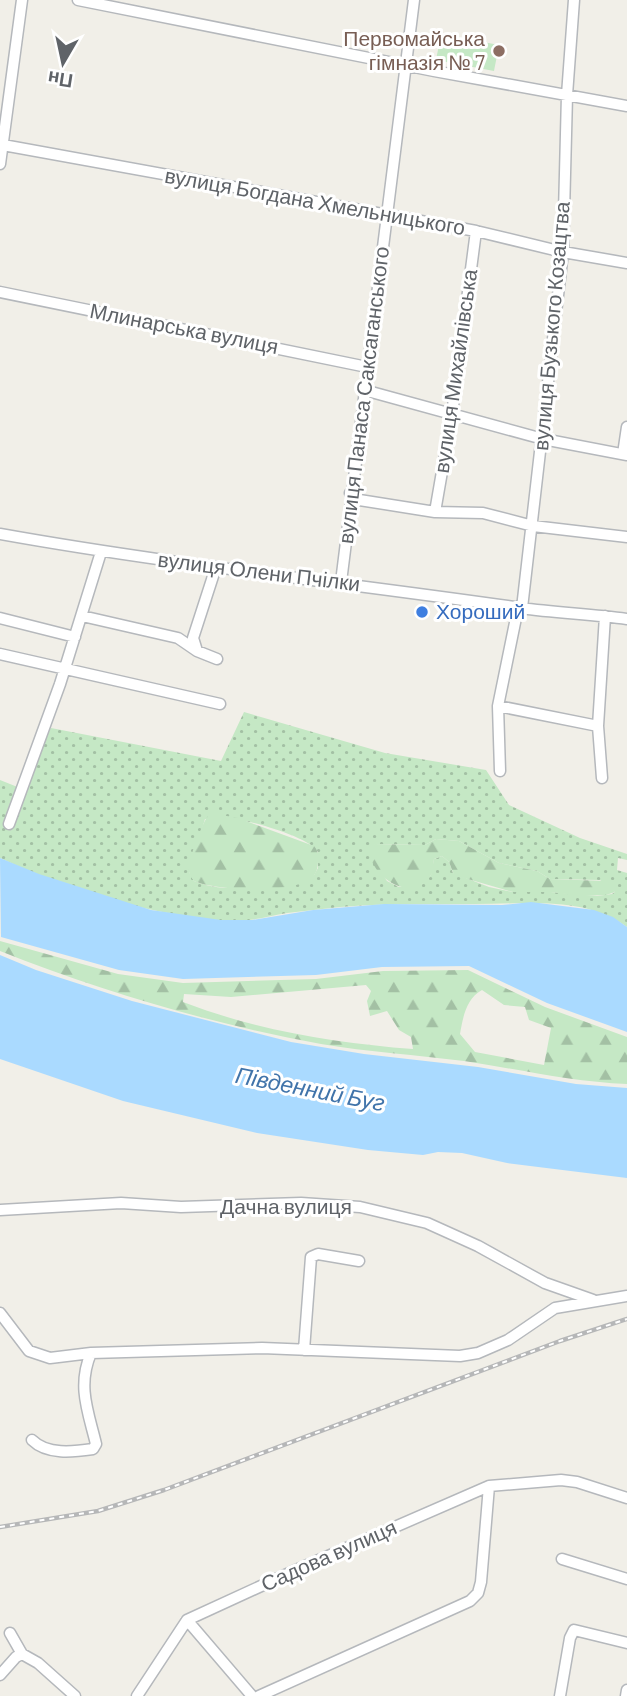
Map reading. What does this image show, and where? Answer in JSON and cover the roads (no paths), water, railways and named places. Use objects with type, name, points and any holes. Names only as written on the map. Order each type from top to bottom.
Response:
[{"type":"street","points":[[0,164],[22,0]]},
{"type":"street","points":[[78,0],[627,106]]},
{"type":"street","name":"вулиця Панаса Саксаганського","points":[[341,582],[414,0]]},
{"type":"street","name":"вулиця Бузького Козацтва","points":[[520,608],[533,526],[563,252],[567,94],[574,0]]},
{"type":"street","name":"вулиця Богдана Хмельницького","points":[[2,145],[476,230],[563,252],[627,263]]},
{"type":"street","name":"вулиця Михайлівська","points":[[435,512],[452,414],[476,230]]},
{"type":"street","name":"Млинарська вулиця","points":[[0,292],[367,367]]},
{"type":"street","points":[[365,390],[542,439],[625,454],[627,427]]},
{"type":"street","points":[[347,487],[353,499],[435,512],[483,513],[533,526],[627,537]]},
{"type":"street","name":"вулиця Олени Пчілки","points":[[0,534],[101,552],[520,608],[627,619]]},
{"type":"street","points":[[9,824],[75,638],[101,552]]},
{"type":"street","points":[[197,651],[193,638],[216,567]]},
{"type":"street","points":[[500,771],[498,706],[520,608]]},
{"type":"street","points":[[82,616],[178,638],[197,651],[217,659]]},
{"type":"street","points":[[602,778],[598,726],[605,616]]},
{"type":"street","points":[[0,618],[75,638]]},
{"type":"street","points":[[0,654],[220,704]]},
{"type":"street","points":[[498,706],[598,726]]},
{"type":"street","name":"Дачна вулиця","points":[[0,1210],[121,1203],[181,1208],[301,1203],[360,1207],[427,1223],[478,1246],[545,1283],[595,1301]]},
{"type":"street","points":[[304,1350],[311,1257],[318,1254],[359,1261]]},
{"type":"street","points":[[0,1313],[30,1351],[50,1359],[91,1353],[262,1348],[469,1354],[508,1340],[555,1308],[627,1296]]},
{"type":"street","points":[[32,1440],[51,1450],[93,1449],[96,1444],[84,1390],[84,1370],[91,1353]]},
{"type":"street","name":"Садова вулиця","points":[[187,1620],[489,1486],[561,1480],[577,1482],[627,1498]]},
{"type":"street","points":[[259,1696],[470,1601],[478,1593],[481,1582],[489,1486]]},
{"type":"street","points":[[562,1559],[627,1579]]},
{"type":"street","points":[[137,1696],[187,1620],[253,1696]]},
{"type":"street","points":[[560,1696],[570,1638],[574,1630],[627,1643]]},
{"type":"street","points":[[10,1633],[22,1654],[38,1663],[75,1696]]},
{"type":"street","points":[[0,1675],[22,1654]]},
{"type":"street","points":[[626,1696],[627,1690]]},
{"type":"water","points":[[0,858],[39,874],[151,910],[221,920],[252,920],[313,910],[384,904],[502,905],[531,902],[594,910],[613,917],[627,927],[627,1032],[547,1003],[469,966],[382,967],[316,975],[183,979],[119,970],[1,937]]},
{"type":"water","name":"Південний Буг","points":[[0,955],[36,970],[132,1001],[291,1042],[364,1054],[478,1067],[576,1084],[627,1088],[627,1178],[507,1163],[462,1153],[438,1152],[423,1155],[368,1150],[257,1133],[123,1101],[0,1059]]},
{"type":"railway","points":[[0,1527],[98,1511],[164,1490],[560,1341],[627,1319]]},
{"type":"place","name":"Первомайська гімназія № 7","points":[[499,51]]},
{"type":"place","name":"Хороший","points":[[422,612]]}]
